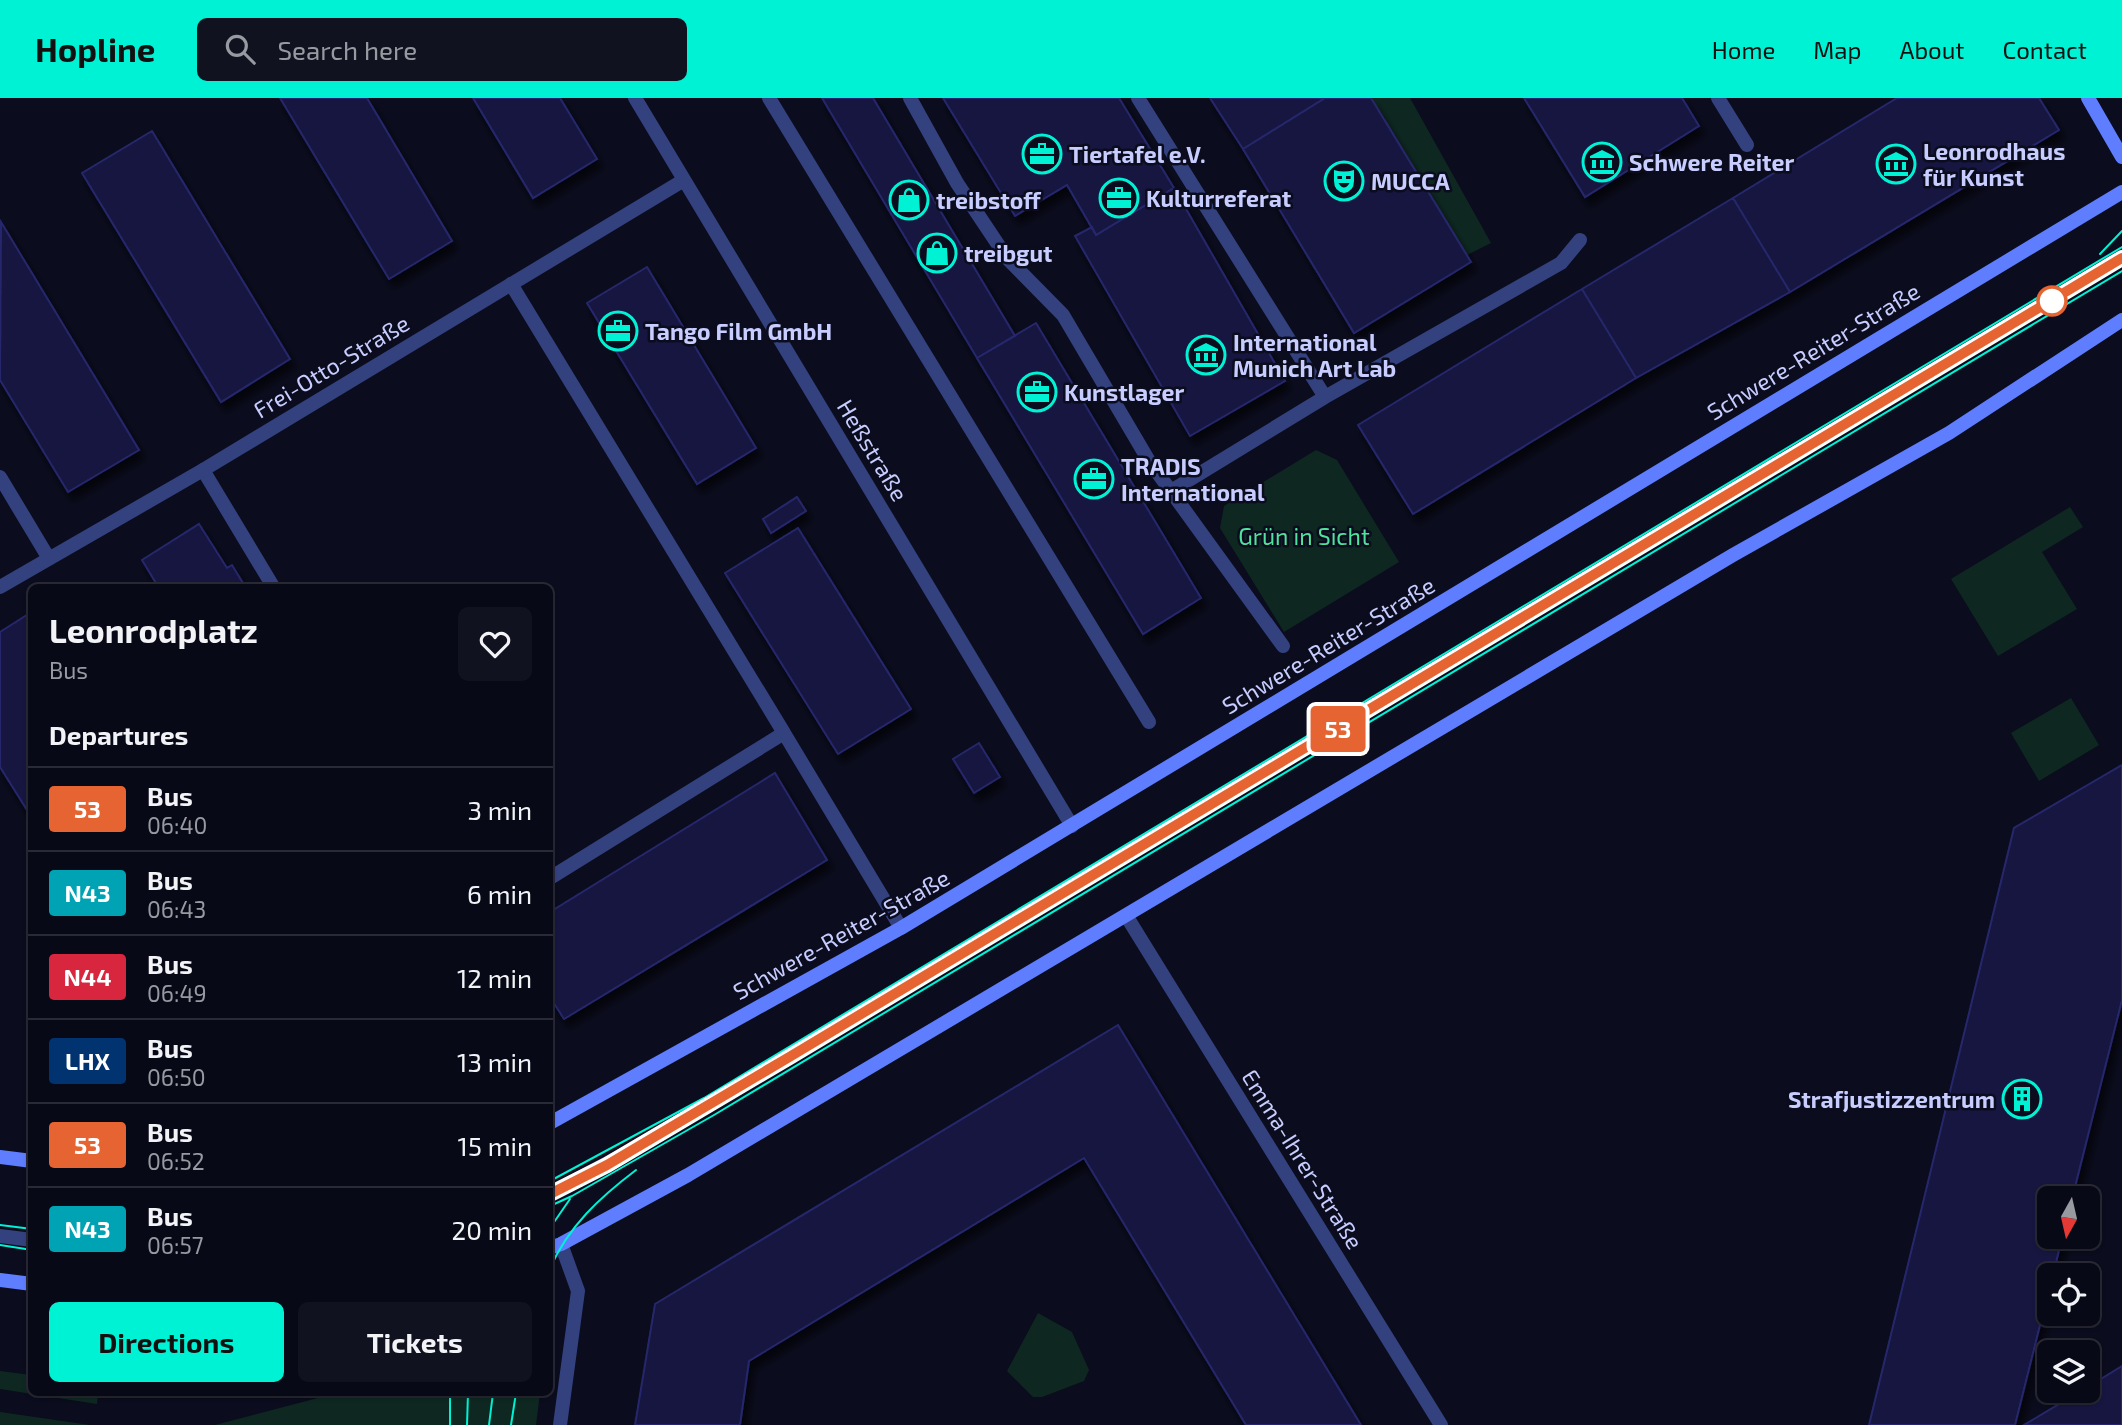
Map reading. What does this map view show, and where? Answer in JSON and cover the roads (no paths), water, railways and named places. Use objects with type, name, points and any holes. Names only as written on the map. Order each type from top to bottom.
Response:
[{"type":"main road","points":[[2088,98],[2122,158]]},
{"type":"main road","name":"Schwere-Reiter-Straße","points":[[553,1121],[901,928],[2122,192]]},
{"type":"main road","points":[[555,1246],[688,1175],[1127,917],[1733,555],[1949,433],[2122,320]]},
{"type":"main road","points":[[0,1157],[28,1160]]},
{"type":"main road","points":[[0,1280],[28,1283]]},
{"type":"street","name":"Heßstraße","points":[[635,98],[1072,826]]},
{"type":"street","points":[[769,98],[1149,722]]},
{"type":"street","points":[[911,98],[957,183],[1007,258],[1063,315],[1149,461],[1283,646]]},
{"type":"street","points":[[1138,98],[1325,397]]},
{"type":"street","points":[[1718,98],[1747,145]]},
{"type":"street","name":"Frei-Otto-Straße","points":[[0,587],[203,470],[684,180]]},
{"type":"street","points":[[1171,491],[1325,397],[1561,263],[1580,240]]},
{"type":"street","points":[[553,1193],[701,1110],[2122,258]]},
{"type":"street","points":[[511,284],[901,928]]},
{"type":"street","points":[[203,470],[272,584]]},
{"type":"street","points":[[0,477],[48,558]]},
{"type":"street","points":[[553,876],[784,733]]},
{"type":"street","name":"Emma-Ihrer-Straße","points":[[1127,917],[1441,1425]]},
{"type":"street","points":[[0,1236],[28,1240]]},
{"type":"street","points":[[555,1246],[578,1291],[560,1425]]},
{"type":"tram line","points":[[2100,254],[2122,231]]},
{"type":"tram line","points":[[553,1179],[704,1098],[2122,247]]},
{"type":"tram line","points":[[553,1205],[714,1115],[2122,271]]},
{"type":"tram line","points":[[593,1178],[635,1146]]},
{"type":"tram line","points":[[553,1262],[566,1239],[586,1214],[636,1170]]},
{"type":"tram line","points":[[553,1224],[570,1199]]},
{"type":"tram line","points":[[0,1225],[28,1228]]},
{"type":"tram line","points":[[0,1245],[28,1249]]},
{"type":"tram line","points":[[450,1396],[450,1425]]},
{"type":"tram line","points":[[467,1425],[468,1396]]},
{"type":"tram line","points":[[489,1425],[493,1396]]},
{"type":"tram line","points":[[511,1425],[516,1396]]},
{"type":"place","name":"Tiertafel e.V.","points":[[1042,154]]},
{"type":"place","name":"Schwere Reiter","points":[[1602,162]]},
{"type":"place","name":"Leonrodhaus für Kunst","points":[[1896,164]]},
{"type":"place","name":"MUCCA","points":[[1344,181]]},
{"type":"place","name":"Kulturreferat","points":[[1119,198]]},
{"type":"place","name":"treibstoff","points":[[909,200]]},
{"type":"place","name":"treibgut","points":[[937,253]]},
{"type":"place","name":"Tango Film GmbH","points":[[618,331]]},
{"type":"place","name":"International Munich Art Lab","points":[[1206,355]]},
{"type":"place","name":"Kunstlager","points":[[1037,392]]},
{"type":"place","name":"TRADIS International","points":[[1094,479]]},
{"type":"place","name":"Strafjustizzentrum","points":[[2022,1099]]},
{"type":"park label","name":"Grün in Sicht","points":[[1304,536]]}]
